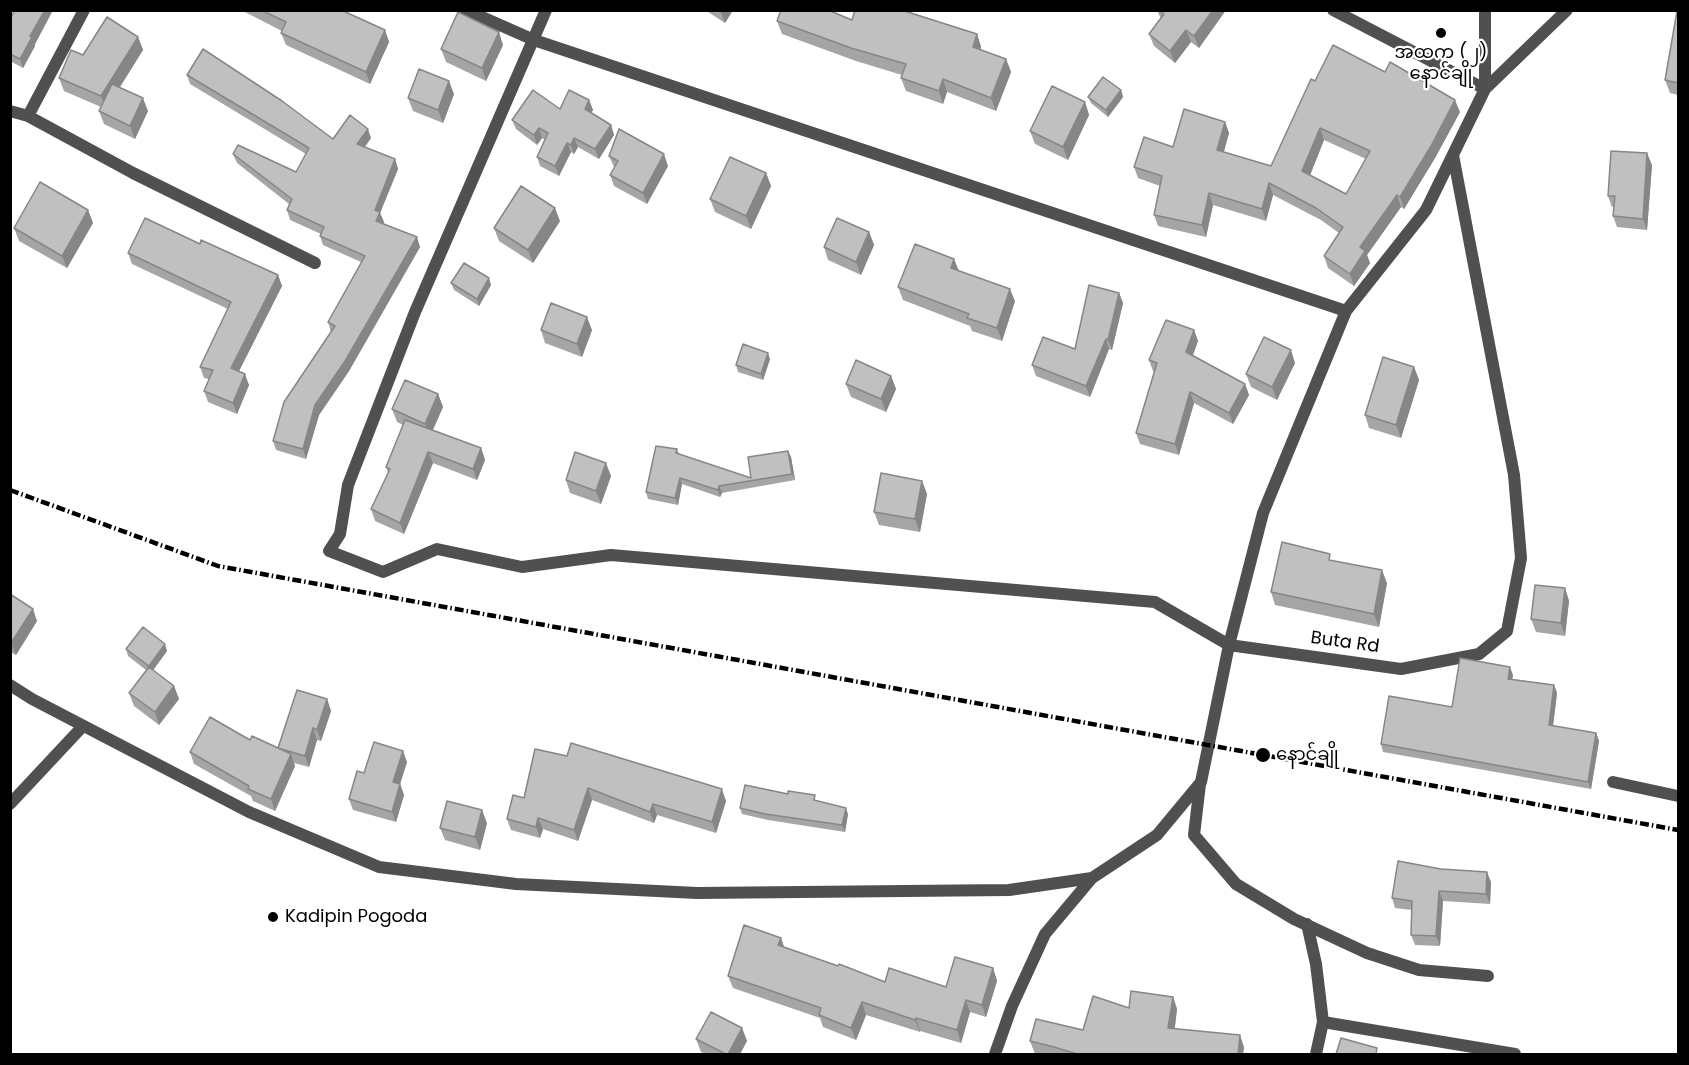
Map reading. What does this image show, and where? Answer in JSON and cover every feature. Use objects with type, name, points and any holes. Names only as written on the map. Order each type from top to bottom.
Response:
[{"type":"street","points":[[28,116],[84,10]]},
{"type":"street","points":[[466,10],[534,40],[1346,310]]},
{"type":"street","points":[[546,10],[415,312],[348,485],[340,534],[329,551],[384,572],[437,549],[522,567],[611,555],[1155,602],[1229,645]]},
{"type":"street","points":[[1333,10],[1485,89]]},
{"type":"street","points":[[1485,10],[1485,89]]},
{"type":"street","points":[[1488,976],[1419,970],[1367,953],[1307,924],[1236,884],[1194,835],[1200,782],[1229,645],[1263,513],[1346,310],[1426,210],[1485,89],[1567,10]]},
{"type":"street","points":[[10,111],[28,116],[133,173],[315,263]]},
{"type":"street","name":"Buta Rd","points":[[1229,645],[1401,669],[1479,654],[1507,631],[1521,558],[1514,475],[1453,155]]},
{"type":"street","points":[[10,685],[83,726],[249,812],[379,867],[516,884],[698,893],[1009,890],[1092,878]]},
{"type":"street","points":[[10,804],[83,726]]},
{"type":"street","points":[[995,1054],[1012,1006],[1046,934],[1092,878],[1157,835],[1200,782]]},
{"type":"street","points":[[1612,782],[1678,796]]},
{"type":"street","points":[[1307,924],[1316,964],[1323,1022],[1316,1054]]},
{"type":"street","points":[[1323,1022],[1515,1054]]},
{"type":"building","points":[[15,10],[45,10],[20,59],[10,54],[10,19]]},
{"type":"building","points":[[261,10],[341,10],[385,30],[366,72],[281,33],[286,22]]},
{"type":"building","points":[[781,10],[828,10],[852,20],[855,10],[901,10],[977,34],[973,47],[1006,59],[991,98],[943,79],[939,91],[901,78],[906,64],[851,48],[777,21]]},
{"type":"building","points":[[1159,10],[1213,10],[1194,36],[1186,30],[1170,51],[1149,34],[1164,14]]},
{"type":"building","points":[[1678,11],[1678,83],[1665,80]]},
{"type":"building","points":[[458,12],[499,32],[482,68],[441,49]]},
{"type":"building","points":[[107,17],[138,37],[101,96],[59,78],[71,50],[83,55]]},
{"type":"building","points":[[1333,45],[1385,72],[1390,62],[1455,100],[1431,146],[1400,197],[1397,195],[1360,247],[1365,251],[1350,274],[1324,256],[1343,227],[1316,208],[1269,183],[1262,209],[1209,193],[1202,225],[1154,215],[1162,176],[1134,167],[1144,137],[1173,147],[1184,109],[1225,122],[1217,150],[1271,166],[1311,79],[1315,81]],"holes":[[[1320,128],[1370,151],[1346,194],[1302,171]]]},
{"type":"building","points":[[203,49],[282,101],[333,139],[350,115],[368,129],[357,144],[395,159],[375,210],[380,212],[376,221],[417,237],[345,361],[315,405],[303,449],[273,441],[284,402],[335,326],[328,322],[365,256],[320,236],[324,227],[287,210],[292,199],[233,154],[238,145],[296,172],[309,148],[187,75]]},
{"type":"building","points":[[419,69],[449,81],[438,110],[408,98]]},
{"type":"building","points":[[1103,77],[1121,90],[1106,110],[1088,97]]},
{"type":"building","points":[[112,84],[143,98],[130,126],[99,111]]},
{"type":"building","points":[[1052,86],[1085,102],[1063,147],[1030,131]]},
{"type":"building","points":[[533,90],[560,109],[569,90],[589,100],[585,109],[611,125],[595,149],[574,138],[571,145],[567,143],[555,166],[537,157],[548,133],[539,128],[534,135],[512,120]]},
{"type":"building","points":[[619,129],[664,154],[643,193],[610,175],[618,161],[609,156]]},
{"type":"building","points":[[1611,151],[1647,153],[1643,219],[1613,216],[1615,196],[1608,196]]},
{"type":"building","points":[[730,157],[766,173],[746,216],[710,199]]},
{"type":"building","points":[[40,182],[88,210],[62,256],[14,228]]},
{"type":"building","points":[[521,186],[555,208],[528,250],[494,228]]},
{"type":"building","points":[[145,218],[200,244],[201,240],[278,275],[231,368],[245,374],[233,403],[204,391],[213,370],[200,367],[231,302],[128,253]]},
{"type":"building","points":[[837,218],[869,232],[856,262],[824,247]]},
{"type":"building","points":[[915,244],[954,259],[951,268],[1010,289],[997,328],[967,318],[969,314],[898,287]]},
{"type":"building","points":[[464,263],[489,278],[477,299],[451,283]]},
{"type":"building","points":[[1089,285],[1119,293],[1108,340],[1106,339],[1086,386],[1032,365],[1043,337],[1075,349]]},
{"type":"building","points":[[551,303],[587,317],[577,344],[541,330]]},
{"type":"building","points":[[1166,320],[1194,330],[1186,352],[1245,384],[1229,413],[1190,392],[1175,444],[1136,433],[1157,363],[1149,360]]},
{"type":"building","points":[[1264,337],[1291,350],[1272,387],[1246,374]]},
{"type":"building","points":[[743,344],[768,353],[761,374],[736,365]]},
{"type":"building","points":[[1383,357],[1414,367],[1396,425],[1365,415]]},
{"type":"building","points":[[856,360],[891,376],[881,399],[846,384]]},
{"type":"building","points":[[405,380],[438,394],[425,424],[392,409]]},
{"type":"building","points":[[405,420],[481,448],[473,469],[428,452],[400,523],[371,509],[390,469],[386,467]]},
{"type":"building","points":[[656,446],[677,449],[676,453],[751,478],[748,457],[788,451],[792,474],[719,486],[718,490],[680,478],[675,498],[646,492]]},
{"type":"building","points":[[575,452],[606,463],[596,491],[566,480]]},
{"type":"building","points":[[881,473],[922,481],[915,519],[874,512]]},
{"type":"building","points":[[1282,542],[1330,554],[1329,560],[1382,570],[1374,614],[1271,592]]},
{"type":"building","points":[[1535,585],[1565,588],[1561,623],[1531,619]]},
{"type":"building","points":[[10,594],[33,609],[11,643],[10,642]]},
{"type":"building","points":[[143,627],[165,644],[149,666],[126,649]]},
{"type":"building","points":[[1460,658],[1510,667],[1508,679],[1554,685],[1549,725],[1596,733],[1588,782],[1381,744],[1389,696],[1452,707]]},
{"type":"building","points":[[149,667],[174,686],[155,712],[129,693]]},
{"type":"building","points":[[297,690],[327,699],[317,730],[313,728],[305,756],[278,748]]},
{"type":"building","points":[[210,717],[250,740],[252,736],[291,754],[271,799],[248,789],[249,786],[190,752]]},
{"type":"building","points":[[374,742],[403,751],[393,782],[400,784],[392,812],[349,799],[357,771],[364,773]]},
{"type":"building","points":[[571,743],[722,789],[712,822],[653,804],[650,812],[588,788],[574,830],[538,818],[536,827],[507,819],[513,795],[524,798],[535,749],[567,756]]},
{"type":"building","points":[[745,785],[788,794],[788,791],[815,795],[814,800],[846,808],[842,825],[765,814],[740,808]]},
{"type":"building","points":[[447,801],[482,810],[475,837],[440,828]]},
{"type":"building","points":[[1398,861],[1441,869],[1487,872],[1486,894],[1439,891],[1436,936],[1411,935],[1412,901],[1392,898]]},
{"type":"building","points":[[744,925],[781,938],[778,945],[838,966],[839,964],[885,982],[889,968],[946,987],[955,957],[993,968],[982,1005],[966,1000],[957,1030],[916,1018],[915,1020],[862,1002],[851,1028],[819,1015],[821,1008],[728,976]]},
{"type":"building","points":[[1131,991],[1173,997],[1168,1028],[1240,1035],[1238,1054],[1077,1054],[1030,1041],[1036,1019],[1083,1030],[1093,996],[1129,1008]]},
{"type":"building","points":[[711,1012],[742,1028],[728,1054],[696,1039]]},
{"type":"building","points":[[1341,1038],[1377,1048],[1376,1054],[1336,1054]]},
{"type":"railway","points":[[10,490],[218,566],[1678,830]]},
{"type":"place","name":"အထက (၂) နောင်ချို","points":[[1441,33]]},
{"type":"place","name":"နောင်ချို","points":[[1263,755]]},
{"type":"place","name":"Kadipin Pogoda","points":[[273,917]]}]
